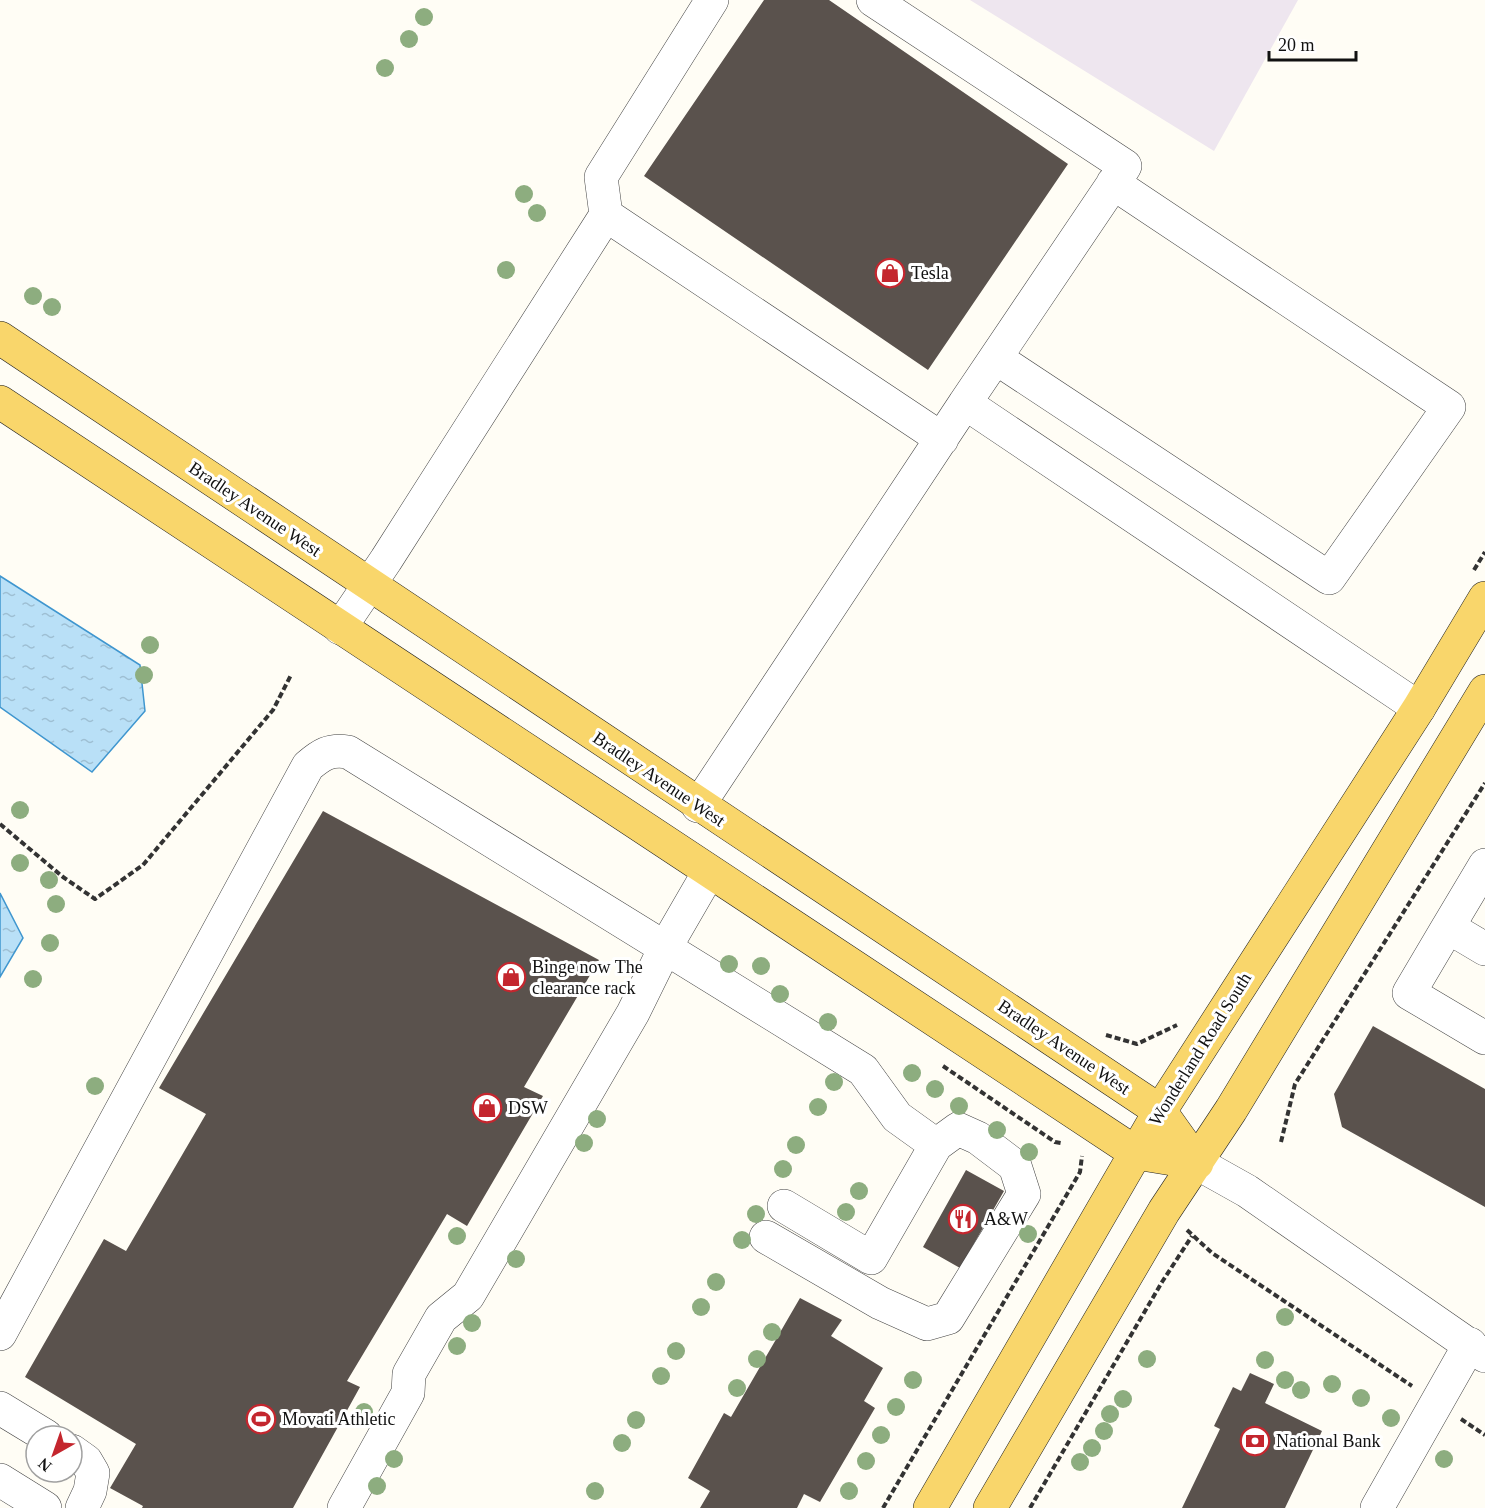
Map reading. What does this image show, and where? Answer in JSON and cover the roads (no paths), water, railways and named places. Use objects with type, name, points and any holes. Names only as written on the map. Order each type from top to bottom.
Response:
[{"type":"main road","name":"Bradley Avenue West","points":[[0,338],[698,806],[1160,1112],[1197,1163]]},
{"type":"main road","points":[[0,402],[1136,1153],[1197,1163]]},
{"type":"main road","name":"Wonderland Road South","points":[[930,1508],[1160,1112],[1419,708],[1485,598]]},
{"type":"main road","points":[[990,1508],[1164,1211],[1197,1163],[1485,691]]},
{"type":"lane","points":[[340,628],[606,215],[601,177],[712,0]]},
{"type":"lane","points":[[698,806],[1125,166],[873,0]]},
{"type":"lane","points":[[996,358],[1329,578],[1449,407],[1113,183]]},
{"type":"lane","points":[[606,215],[942,439]]},
{"type":"lane","points":[[965,403],[1419,708]]},
{"type":"lane","points":[[0,1334],[308,766],[325,752],[336,750],[348,752],[863,1070],[897,1117],[936,1145]]},
{"type":"lane","points":[[1485,865],[1409,993],[1485,1038]]},
{"type":"lane","points":[[344,1508],[408,1393],[409,1374],[441,1318],[468,1296],[630,1019],[665,948],[709,872]]},
{"type":"lane","points":[[1448,927],[1485,949]]},
{"type":"lane","points":[[766,1237],[880,1303],[927,1324],[948,1318],[1024,1194],[1015,1166],[978,1138],[958,1129],[936,1145],[871,1258],[784,1206]]},
{"type":"lane","points":[[1197,1163],[1247,1191],[1477,1350],[1438,1404],[1377,1508]]},
{"type":"lane","points":[[0,1408],[26,1424]]},
{"type":"lane","points":[[82,1508],[90,1491],[93,1473],[84,1460]]},
{"type":"lane","points":[[0,1480],[45,1508]]},
{"type":"water","points":[[0,576],[140,665],[145,711],[92,772],[0,707]]},
{"type":"water","points":[[0,893],[23,938],[0,977]]},
{"type":"place","name":"Tesla","points":[[890,273]]},
{"type":"place","name":"Binge now The clearance rack","points":[[511,977]]},
{"type":"place","name":"DSW","points":[[487,1108]]},
{"type":"place","name":"A&W","points":[[963,1219]]},
{"type":"place","name":"Movati Athletic","points":[[261,1419]]},
{"type":"place","name":"National Bank","points":[[1255,1441]]}]
